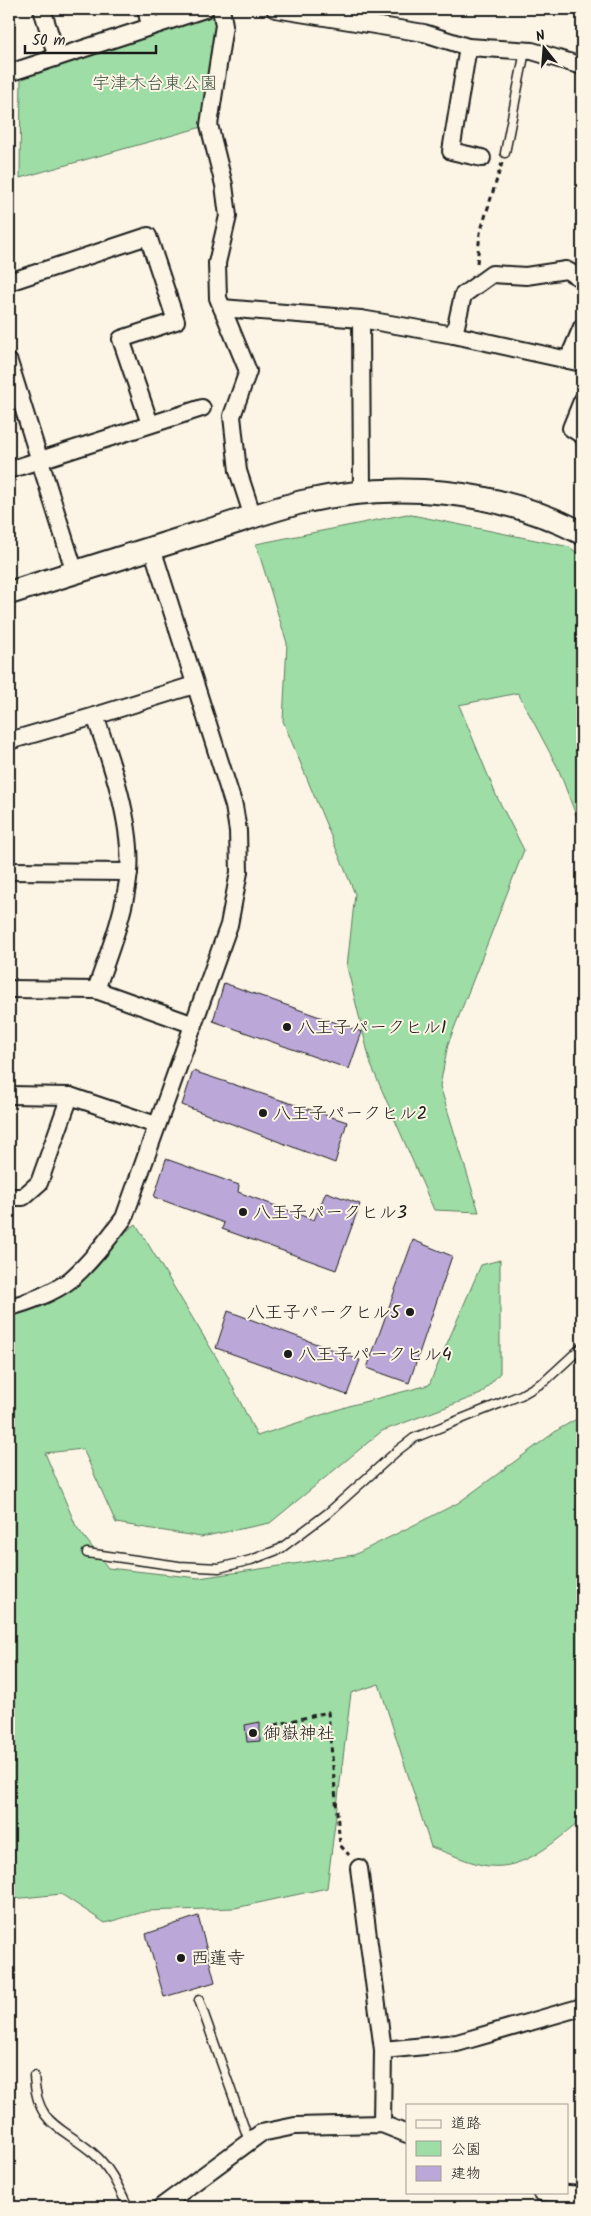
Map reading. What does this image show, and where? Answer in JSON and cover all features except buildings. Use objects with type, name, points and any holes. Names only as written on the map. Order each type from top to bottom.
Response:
[{"type":"street","points":[[42,9],[56,57]]},
{"type":"street","points":[[146,9],[150,25]]},
{"type":"street","points":[[9,73],[150,25],[205,9]]},
{"type":"street","points":[[221,9],[224,25],[209,126],[224,185],[228,216],[217,263],[218,298],[248,371],[232,416],[238,471],[253,517]]},
{"type":"street","points":[[275,9],[424,33],[468,47],[525,51],[582,66]]},
{"type":"street","points":[[468,47],[451,151],[482,158]]},
{"type":"street","points":[[9,282],[148,236],[176,321],[121,339],[150,424]]},
{"type":"street","points":[[454,335],[462,295],[492,274],[526,276],[566,270],[582,279]]},
{"type":"street","points":[[222,308],[361,319],[454,335],[575,361],[582,327]]},
{"type":"street","points":[[361,319],[362,493]]},
{"type":"street","points":[[9,365],[75,573]]},
{"type":"street","points":[[582,401],[571,428],[582,435]]},
{"type":"street","points":[[9,470],[202,408]]},
{"type":"street","points":[[9,593],[303,502],[362,493],[396,490],[476,496],[528,510],[582,533]]},
{"type":"street","points":[[9,1307],[25,1304],[69,1281],[124,1218],[229,925],[239,872],[238,831],[234,806],[152,548]]},
{"type":"street","points":[[9,741],[194,685]]},
{"type":"street","points":[[95,716],[112,765],[128,832],[129,872],[119,924],[96,990]]},
{"type":"street","points":[[9,871],[129,872]]},
{"type":"street","points":[[9,989],[96,990],[194,1025]]},
{"type":"street","points":[[9,1095],[70,1096],[156,1125]]},
{"type":"street","points":[[9,1197],[23,1197],[39,1183],[70,1096]]},
{"type":"street","points":[[359,1868],[383,2050],[382,2124]]},
{"type":"street","points":[[383,2050],[457,2043],[582,2007]]},
{"type":"street","points":[[164,2206],[249,2141],[261,2134],[295,2126],[382,2124],[406,2134]]},
{"type":"street","points":[[556,2194],[582,2195]]},
{"type":"lane","points":[[505,153],[525,51]]},
{"type":"lane","points":[[87,1553],[179,1566],[218,1568],[251,1560],[280,1549],[328,1513],[414,1438],[483,1412],[529,1390],[545,1381],[582,1348]]},
{"type":"lane","points":[[198,2000],[249,2141]]},
{"type":"lane","points":[[34,2076],[35,2094],[40,2109],[54,2126],[94,2153],[111,2172],[128,2207]]},
{"type":"path","points":[[474,286],[480,233],[505,153]]},
{"type":"path","points":[[275,1725],[328,1712],[340,1845],[359,1868]]},
{"type":"green space","name":"宇津木台東公園","points":[[206,9],[220,9],[209,125],[20,178],[21,69]]},
{"type":"green space","points":[[407,514],[570,547],[582,557],[582,831],[558,768],[518,693],[459,705],[496,795],[524,850],[448,1044],[440,1086],[479,1212],[434,1210],[371,1065],[347,967],[355,894],[283,721],[287,643],[256,544]]},
{"type":"green space","points":[[136,1224],[227,1375],[257,1436],[352,1405],[429,1385],[481,1265],[500,1260],[500,1373],[481,1394],[382,1431],[270,1523],[201,1537],[116,1523],[83,1449],[45,1453],[76,1526],[108,1568],[199,1578],[354,1555],[458,1503],[559,1429],[582,1416],[582,1820],[550,1845],[528,1859],[503,1866],[483,1865],[431,1847],[379,1684],[351,1693],[327,1888],[235,1908],[147,1911],[105,1923],[61,1894],[13,1899],[9,1944],[9,1318]]},
{"type":"waterway","points":[[580,2201],[581,2207]]},
{"type":"place","name":"八王子パークヒル1","points":[[287,1027]]},
{"type":"place","name":"八王子パークヒル2","points":[[263,1113]]},
{"type":"place","name":"八王子パークヒル3","points":[[243,1212]]},
{"type":"place","name":"八王子パークヒル5","points":[[410,1312]]},
{"type":"place","name":"八王子パークヒル4","points":[[288,1354]]},
{"type":"place","name":"御嶽神社","points":[[253,1733]]},
{"type":"place","name":"西蓮寺","points":[[181,1958]]}]
